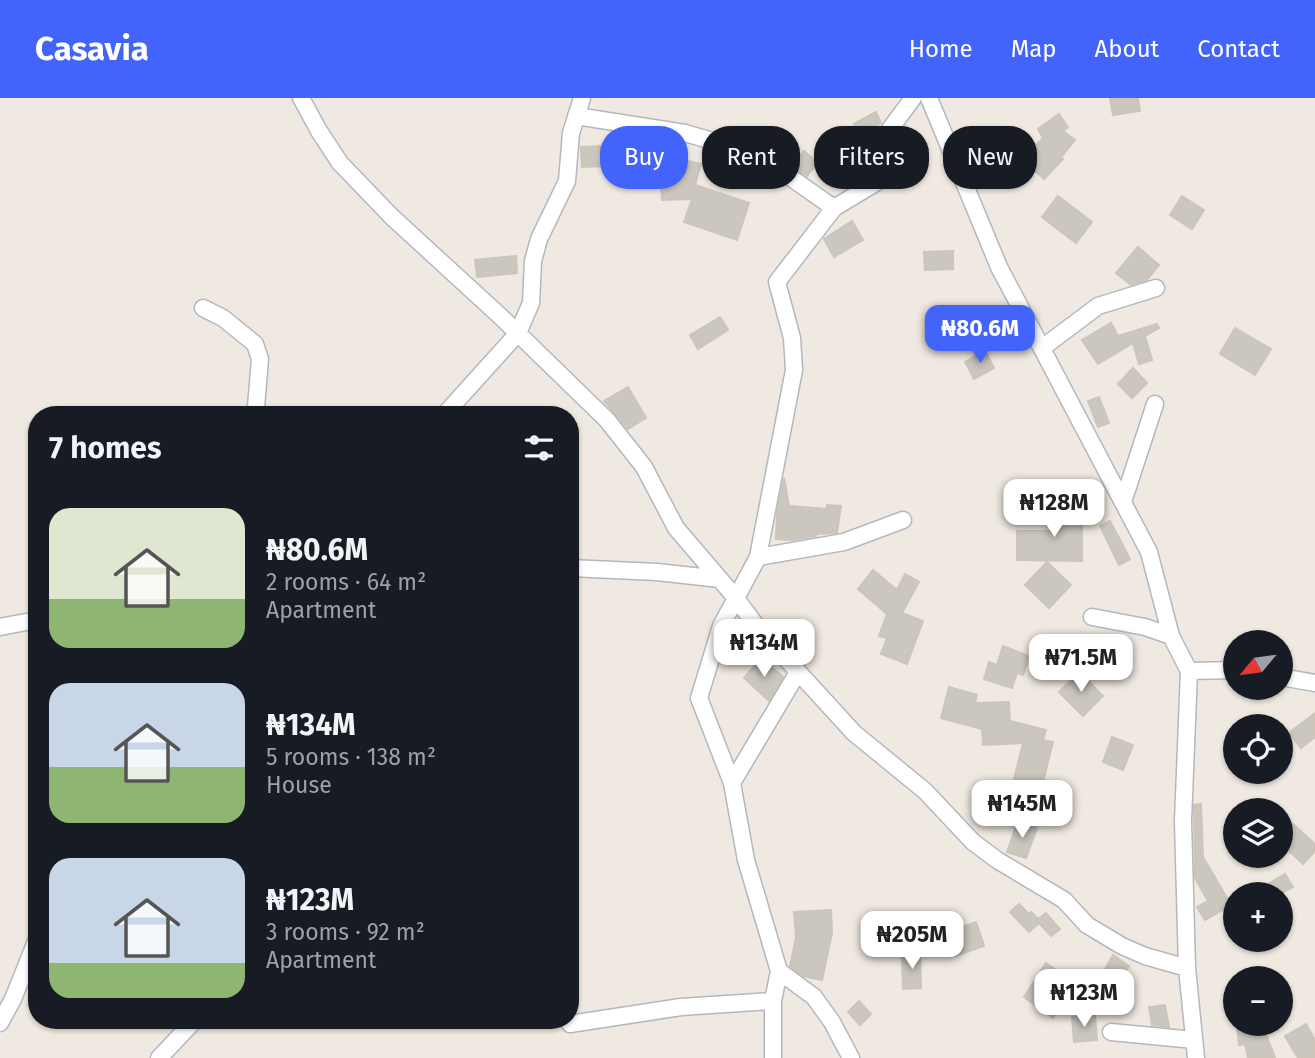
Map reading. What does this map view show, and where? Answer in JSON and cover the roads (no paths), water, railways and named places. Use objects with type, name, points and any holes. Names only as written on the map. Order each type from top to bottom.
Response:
[{"type":"street","points":[[301,98],[340,163],[392,217],[518,333],[607,420],[644,467],[676,528],[758,628],[854,733],[925,791],[973,842],[997,860],[1063,900],[1087,925],[1122,947],[1187,968]]},
{"type":"street","points":[[452,406],[518,333],[531,303],[533,261],[539,239],[567,181],[568,156],[582,98]]},
{"type":"street","points":[[773,1058],[773,1001],[779,971],[746,860],[732,783],[699,698],[720,626],[758,556],[794,370],[792,338],[776,282],[834,208],[877,182],[890,129],[913,98]]},
{"type":"street","points":[[929,98],[999,267],[1149,552],[1171,636],[1189,670],[1183,821],[1187,968],[1196,1058]]},
{"type":"street","points":[[576,116],[685,133],[757,154],[834,208]]},
{"type":"street","points":[[1042,348],[1098,306],[1156,288]]},
{"type":"street","points":[[202,308],[223,318],[254,344],[260,359],[256,406]]},
{"type":"street","points":[[1123,502],[1155,404]]},
{"type":"street","points":[[758,556],[844,542],[903,520]]},
{"type":"street","points":[[579,568],[657,572],[720,579]]},
{"type":"street","points":[[1092,617],[1145,627],[1171,636]]},
{"type":"street","points":[[0,627],[28,622]]},
{"type":"street","points":[[1189,670],[1223,670]]},
{"type":"street","points":[[732,783],[798,672]]},
{"type":"street","points":[[1293,679],[1315,684]]},
{"type":"street","points":[[0,1023],[28,962]]},
{"type":"street","points":[[779,971],[814,997],[832,1022],[851,1058]]},
{"type":"street","points":[[579,1023],[681,1007],[773,1001]]},
{"type":"street","points":[[159,1058],[186,1029]]},
{"type":"street","points":[[1111,1032],[1194,1040]]}]
